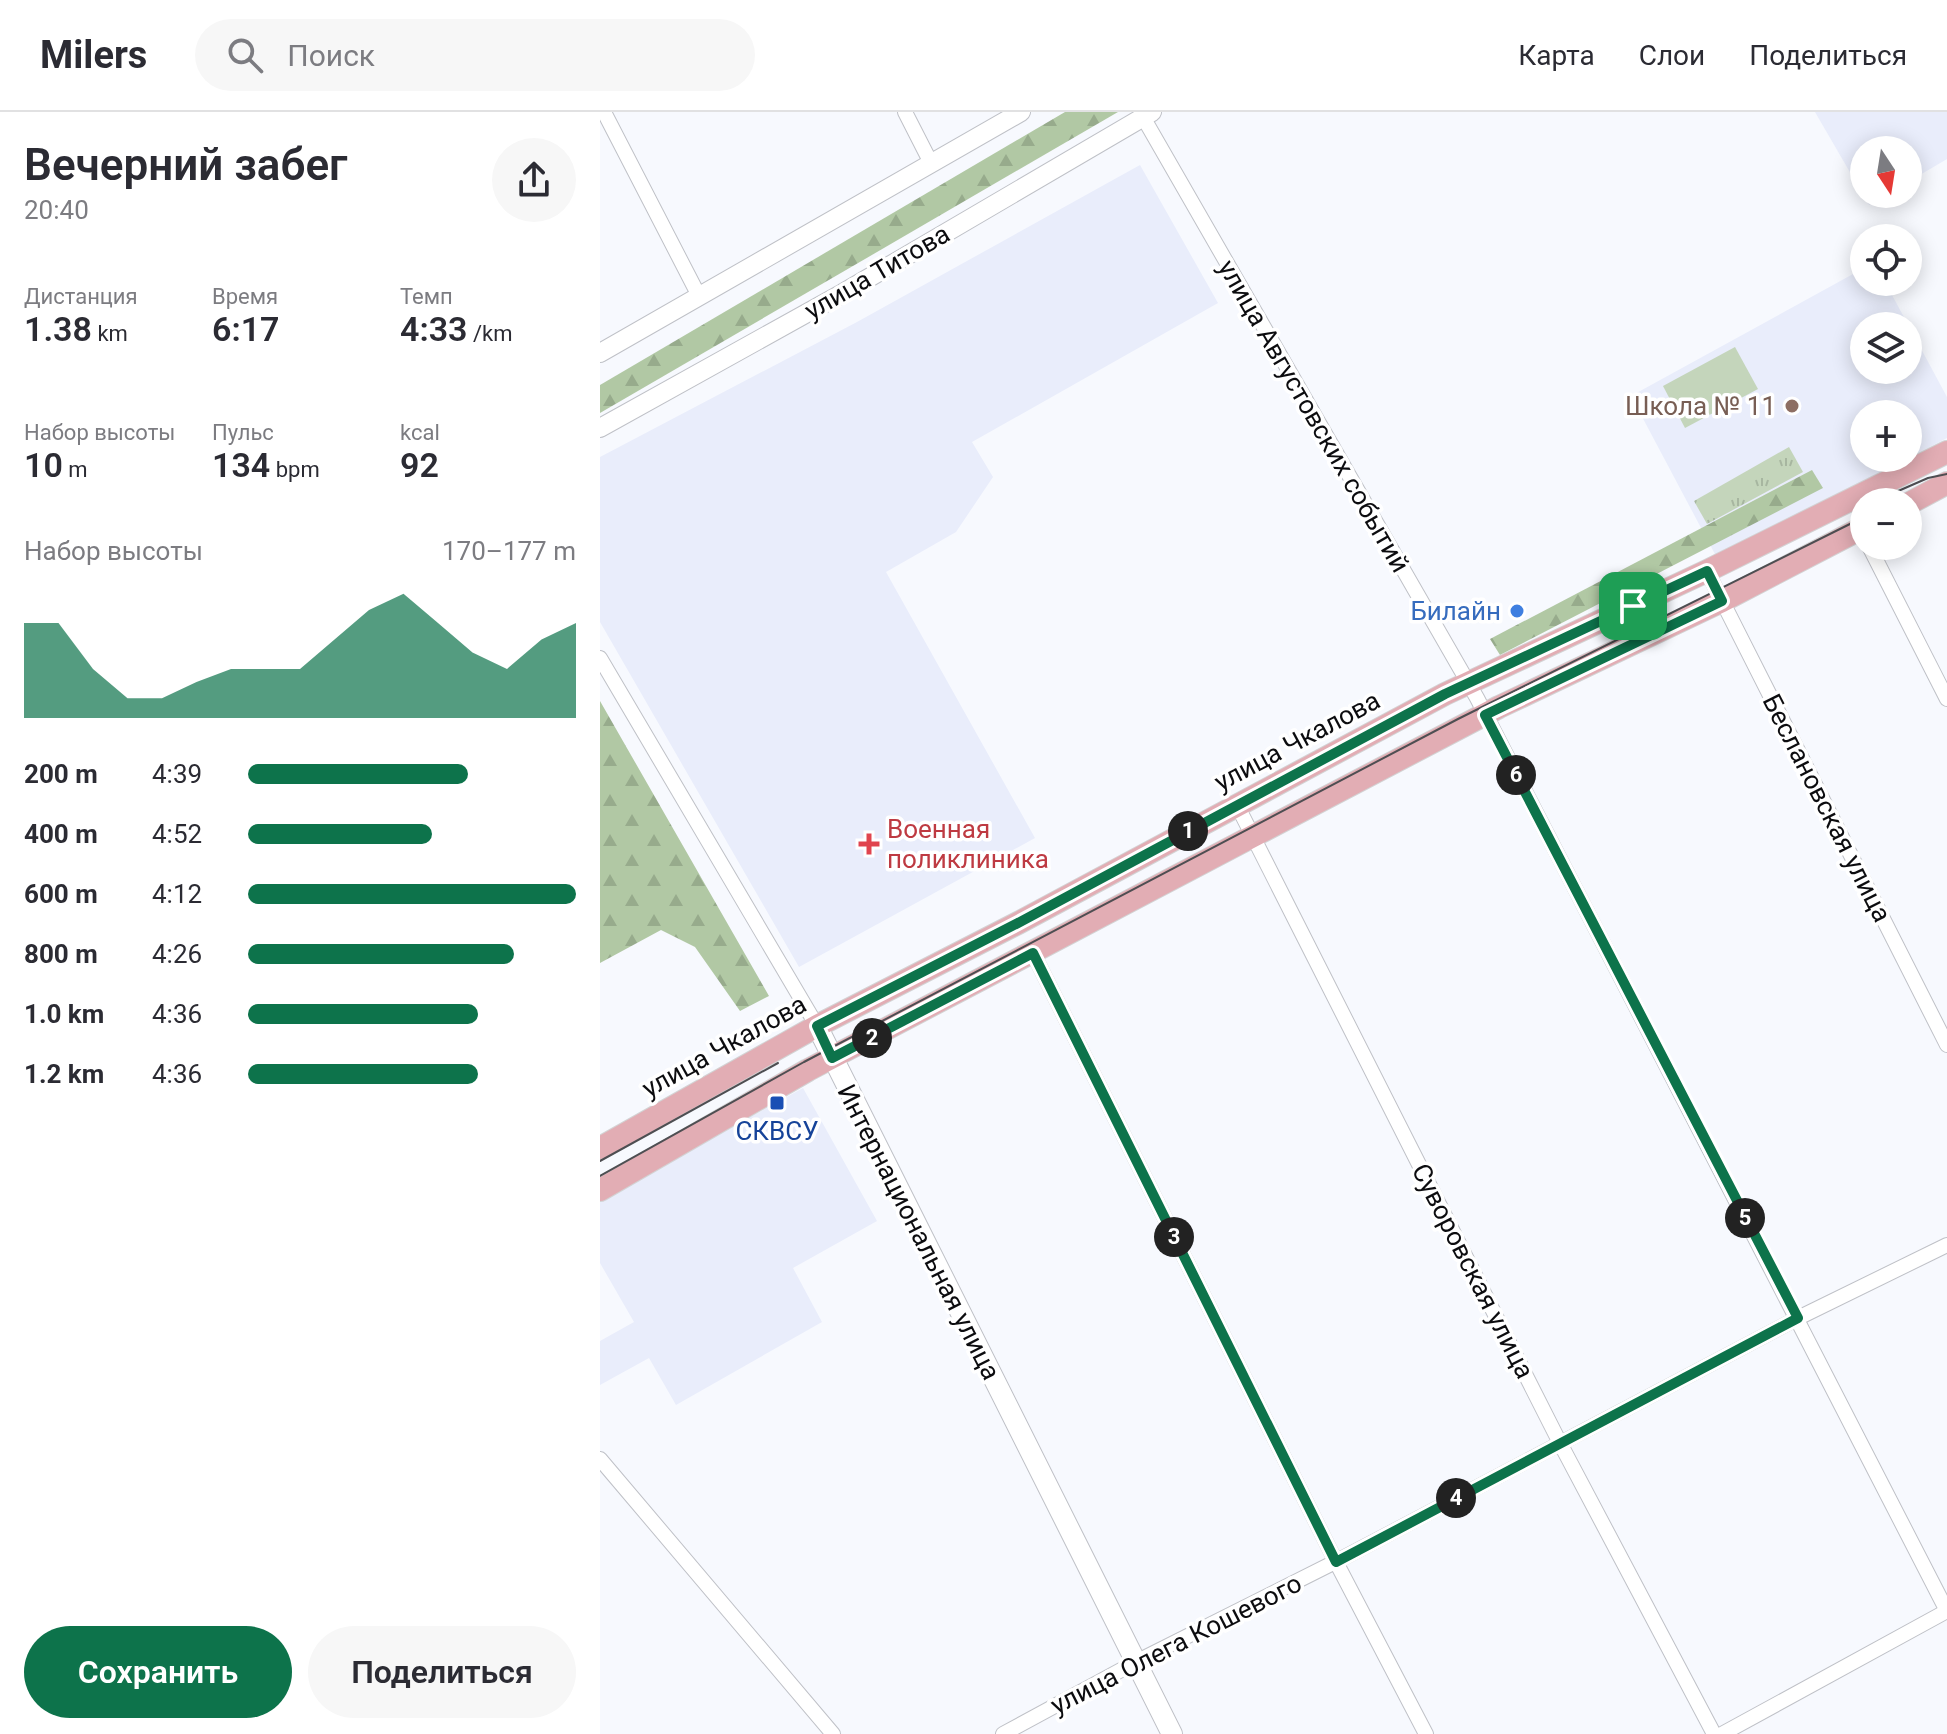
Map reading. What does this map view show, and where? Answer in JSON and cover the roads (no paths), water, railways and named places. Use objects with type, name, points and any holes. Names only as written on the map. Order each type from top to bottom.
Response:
[{"type":"main road","name":"улица Чкалова","points":[[600,1148],[817,1026],[1018,923],[1468,683],[1707,571],[1947,452]]},
{"type":"main road","points":[[1922,496],[1947,483]]},
{"type":"main road","points":[[600,1190],[832,1058],[1485,715],[1850,542]]},
{"type":"main road","name":"Интернациональная улица","points":[[817,1026],[1172,1734]]},
{"type":"street","points":[[604,112],[699,296]]},
{"type":"street","points":[[905,112],[931,163]]},
{"type":"street","points":[[600,353],[1021,112]]},
{"type":"street","name":"улица Титова","points":[[600,428],[843,293],[1146,114]]},
{"type":"street","name":"улица Августовских событий","points":[[1146,114],[1485,715]]},
{"type":"street","points":[[1877,560],[1947,699]]},
{"type":"street","name":"Беслановская улица","points":[[1707,571],[1947,1045]]},
{"type":"street","name":"Интернациональная улица","points":[[600,658],[817,1026]]},
{"type":"street","points":[[1485,715],[1947,1611],[1722,1734]]},
{"type":"street","name":"Суворовская улица","points":[[1237,805],[1255,835],[1560,1443],[1714,1734]]},
{"type":"street","points":[[1033,953],[1336,1562],[1426,1734]]},
{"type":"street","name":"улица Олега Кошевого","points":[[1003,1734],[1798,1318],[1947,1245]]},
{"type":"street","points":[[600,1459],[833,1734]]},
{"type":"tram line","points":[[1905,488],[1947,474]]},
{"type":"tram line","points":[[600,1176],[804,1062],[1458,719],[1850,524]]},
{"type":"tram line","points":[[600,1161],[778,1063]]},
{"type":"place","name":"Школа № 11","points":[[1792,406]]},
{"type":"place","name":"Билайн","points":[[1517,611]]},
{"type":"place","name":"Военная поликлиника","points":[[869,844]]},
{"type":"place","name":"СКВСУ","points":[[777,1103]]}]
